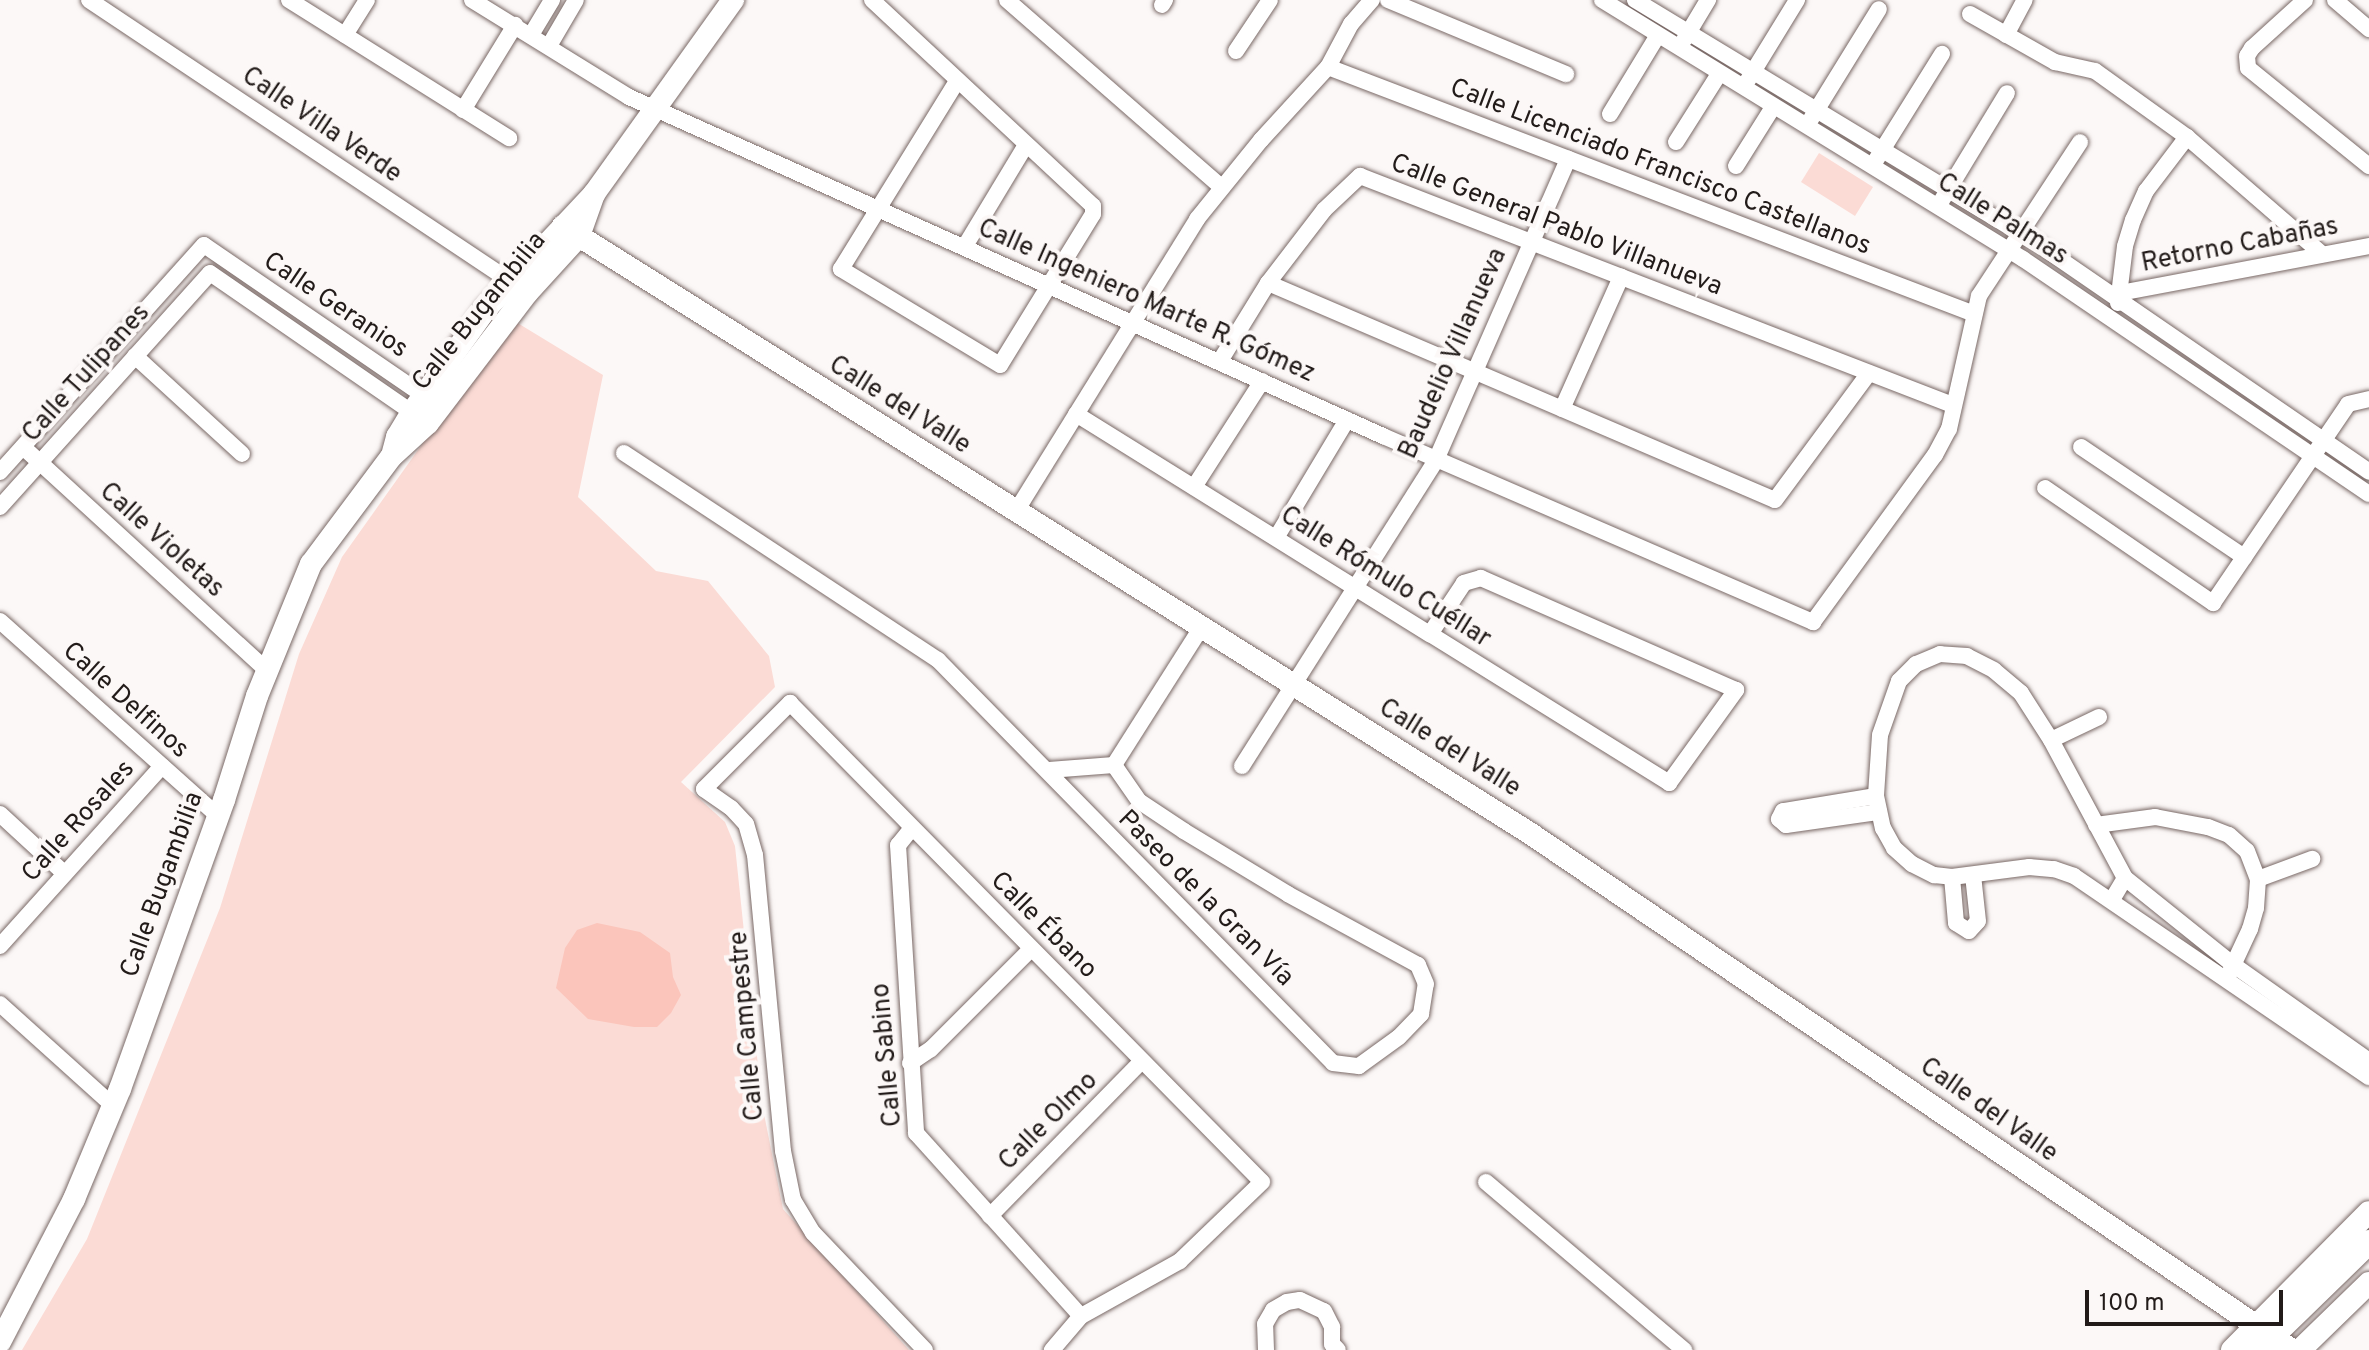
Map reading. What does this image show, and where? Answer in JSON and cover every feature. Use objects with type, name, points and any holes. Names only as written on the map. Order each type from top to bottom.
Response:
[{"type":"main road","points":[[2277,1344],[2369,1242]]},
{"type":"main road","points":[[2277,1344],[2369,1258]]},
{"type":"street","name":"Calle Villa Verde","points":[[89,0],[519,287]]},
{"type":"street","points":[[289,0],[509,138]]},
{"type":"street","points":[[345,35],[367,0]]},
{"type":"street","name":"Calle Ingeniero Marte R. Gómez","points":[[472,0],[629,97],[880,207],[1436,460],[1813,622],[1935,455],[1949,429],[1953,405]]},
{"type":"street","points":[[531,35],[552,0]]},
{"type":"street","points":[[549,46],[576,0]]},
{"type":"street","points":[[571,231],[594,194],[733,0]]},
{"type":"street","points":[[872,0],[1093,206],[1093,214],[1000,365],[841,269],[957,81]]},
{"type":"street","points":[[1007,0],[1221,187]]},
{"type":"street","points":[[1236,51],[1270,0]]},
{"type":"street","points":[[1015,513],[1221,187],[1328,67],[1351,24],[1372,0]]},
{"type":"street","points":[[1388,0],[1566,74]]},
{"type":"street","name":"Calle Palmas","points":[[1635,0],[1719,74],[2007,250],[2369,494]]},
{"type":"street","points":[[1683,41],[1708,0]]},
{"type":"street","points":[[1742,88],[1797,0]]},
{"type":"street","points":[[2006,35],[2025,0]]},
{"type":"street","points":[[2305,0],[2252,48],[2247,56],[2248,68],[2369,166]]},
{"type":"street","points":[[2335,0],[2369,29]]},
{"type":"street","name":"Calle Palmas","points":[[1607,2],[1658,35],[1683,41],[1752,73],[2019,233],[2119,296],[2369,472]]},
{"type":"street","points":[[1806,127],[1879,9]]},
{"type":"street","points":[[1970,14],[2055,62],[2095,71],[2187,137],[2322,254]]},
{"type":"street","points":[[463,110],[515,25]]},
{"type":"street","points":[[1610,114],[1658,35]]},
{"type":"street","points":[[1871,168],[1942,54]]},
{"type":"street","name":"Calle Licenciado Francisco Castellanos","points":[[1328,67],[1974,314]]},
{"type":"street","points":[[1676,142],[1719,74]]},
{"type":"street","points":[[1937,208],[2007,93]]},
{"type":"street","points":[[1736,166],[1773,107]]},
{"type":"street","points":[[2115,320],[2125,246],[2133,220],[2146,191],[2187,137]]},
{"type":"street","points":[[1953,405],[1979,296],[2080,142]]},
{"type":"street","points":[[965,246],[1026,145]]},
{"type":"street","name":"Baudelio Villanueva","points":[[1242,766],[1436,460],[1568,159]]},
{"type":"street","name":"Calle General Pablo Villanueva","points":[[1220,361],[1268,283],[1324,210],[1360,176],[1953,405]]},
{"type":"street","name":"Calle Bugambilia","points":[[0,1342],[74,1199],[112,1105],[218,816],[266,670],[311,564],[519,287],[571,231]]},
{"type":"street","name":"Calle del Valle","points":[[571,231],[1015,513],[1531,834],[2277,1344]]},
{"type":"street","points":[[204,245],[210,273]]},
{"type":"street","name":"Calle Tulipanes","points":[[0,472],[204,245]]},
{"type":"street","name":"Calle Geranios","points":[[204,245],[426,410]]},
{"type":"street","name":"Retorno Cabañas","points":[[2119,296],[2369,246]]},
{"type":"street","name":"Calle Tulipanes","points":[[0,507],[210,273]]},
{"type":"street","name":"Calle Geranios","points":[[210,273],[426,410]]},
{"type":"street","points":[[1562,409],[1621,277]]},
{"type":"street","points":[[1268,283],[1775,500],[1869,373]]},
{"type":"street","points":[[135,356],[242,454]]},
{"type":"street","points":[[1194,487],[1262,381]]},
{"type":"street","points":[[2045,488],[2213,603],[2348,404],[2369,399]]},
{"type":"street","name":"Calle Rómulo Cuéllar","points":[[1076,414],[1669,783],[1736,690],[1481,578],[1464,583],[1430,634]]},
{"type":"street","points":[[1276,538],[1347,420]]},
{"type":"street","name":"Calle Violetas","points":[[23,447],[266,670]]},
{"type":"street","points":[[2081,447],[2244,557]]},
{"type":"street","name":"Paseo de la Gran Vía","points":[[624,453],[938,660],[1333,1063],[1359,1066],[1399,1037],[1421,1014],[1426,984],[1418,965],[1288,894],[1173,824],[1139,801],[1114,765]]},
{"type":"street","name":"Calle Delfinos","points":[[0,621],[218,816]]},
{"type":"street","points":[[1049,770],[1114,765],[1201,628]]},
{"type":"street","points":[[2369,1061],[2231,972],[2074,876],[2054,869],[2029,867],[1952,877],[1934,875],[1912,864],[1894,848],[1878,804],[1880,735],[1899,681],[1916,664],[1940,654],[1967,656],[1994,670],[2021,693],[2051,740],[2125,878],[2231,972],[2369,1077]]},
{"type":"street","name":"Calle Ébano","points":[[790,703],[1262,1182],[1180,1261],[1081,1316]]},
{"type":"street","name":"Calle Campestre","points":[[790,703],[704,789],[731,808],[746,824],[755,855],[783,1151],[793,1200],[813,1233],[925,1350]]},
{"type":"street","points":[[2051,740],[2099,717]]},
{"type":"street","name":"Calle Rosales","points":[[0,946],[162,766]]},
{"type":"street","points":[[1832,811],[1878,804]]},
{"type":"street","points":[[0,814],[65,874]]},
{"type":"street","points":[[2096,825],[2155,817],[2208,827],[2229,835],[2247,851],[2258,879],[2256,908],[2231,972]]},
{"type":"street","name":"Calle Sabino","points":[[912,828],[898,845],[916,1133],[1081,1316]]},
{"type":"street","points":[[2258,879],[2312,859]]},
{"type":"street","points":[[1952,877],[1956,923],[1969,931],[1978,921],[1973,875]]},
{"type":"street","points":[[2112,900],[2125,878]]},
{"type":"street","points":[[910,1063],[931,1049],[1031,949]]},
{"type":"street","points":[[0,1004],[112,1105]]},
{"type":"street","name":"Calle Olmo","points":[[990,1216],[1142,1061]]},
{"type":"street","points":[[1486,1182],[1684,1350]]},
{"type":"street","points":[[2277,1344],[2369,1212]]},
{"type":"street","points":[[2232,1350],[2277,1344],[2369,1283]]},
{"type":"street","points":[[1266,1350],[1265,1324],[1273,1310],[1287,1302],[1300,1300],[1324,1311],[1332,1327],[1333,1348]]},
{"type":"street","points":[[1052,1350],[1081,1316]]},
{"type":"shaded area","points":[[1819,153],[1873,187],[1855,216],[1801,182]]},
{"type":"shaded area","points":[[511,319],[603,375],[578,497],[656,571],[708,581],[769,656],[775,687],[681,782],[725,822],[735,846],[762,1104],[783,1209],[909,1350],[22,1350],[87,1239],[220,908],[299,654],[342,557]]},
{"type":"shaded area","points":[[597,923],[640,932],[670,953],[673,977],[681,995],[671,1013],[657,1027],[634,1027],[588,1019],[556,988],[565,948],[577,930]]}]
